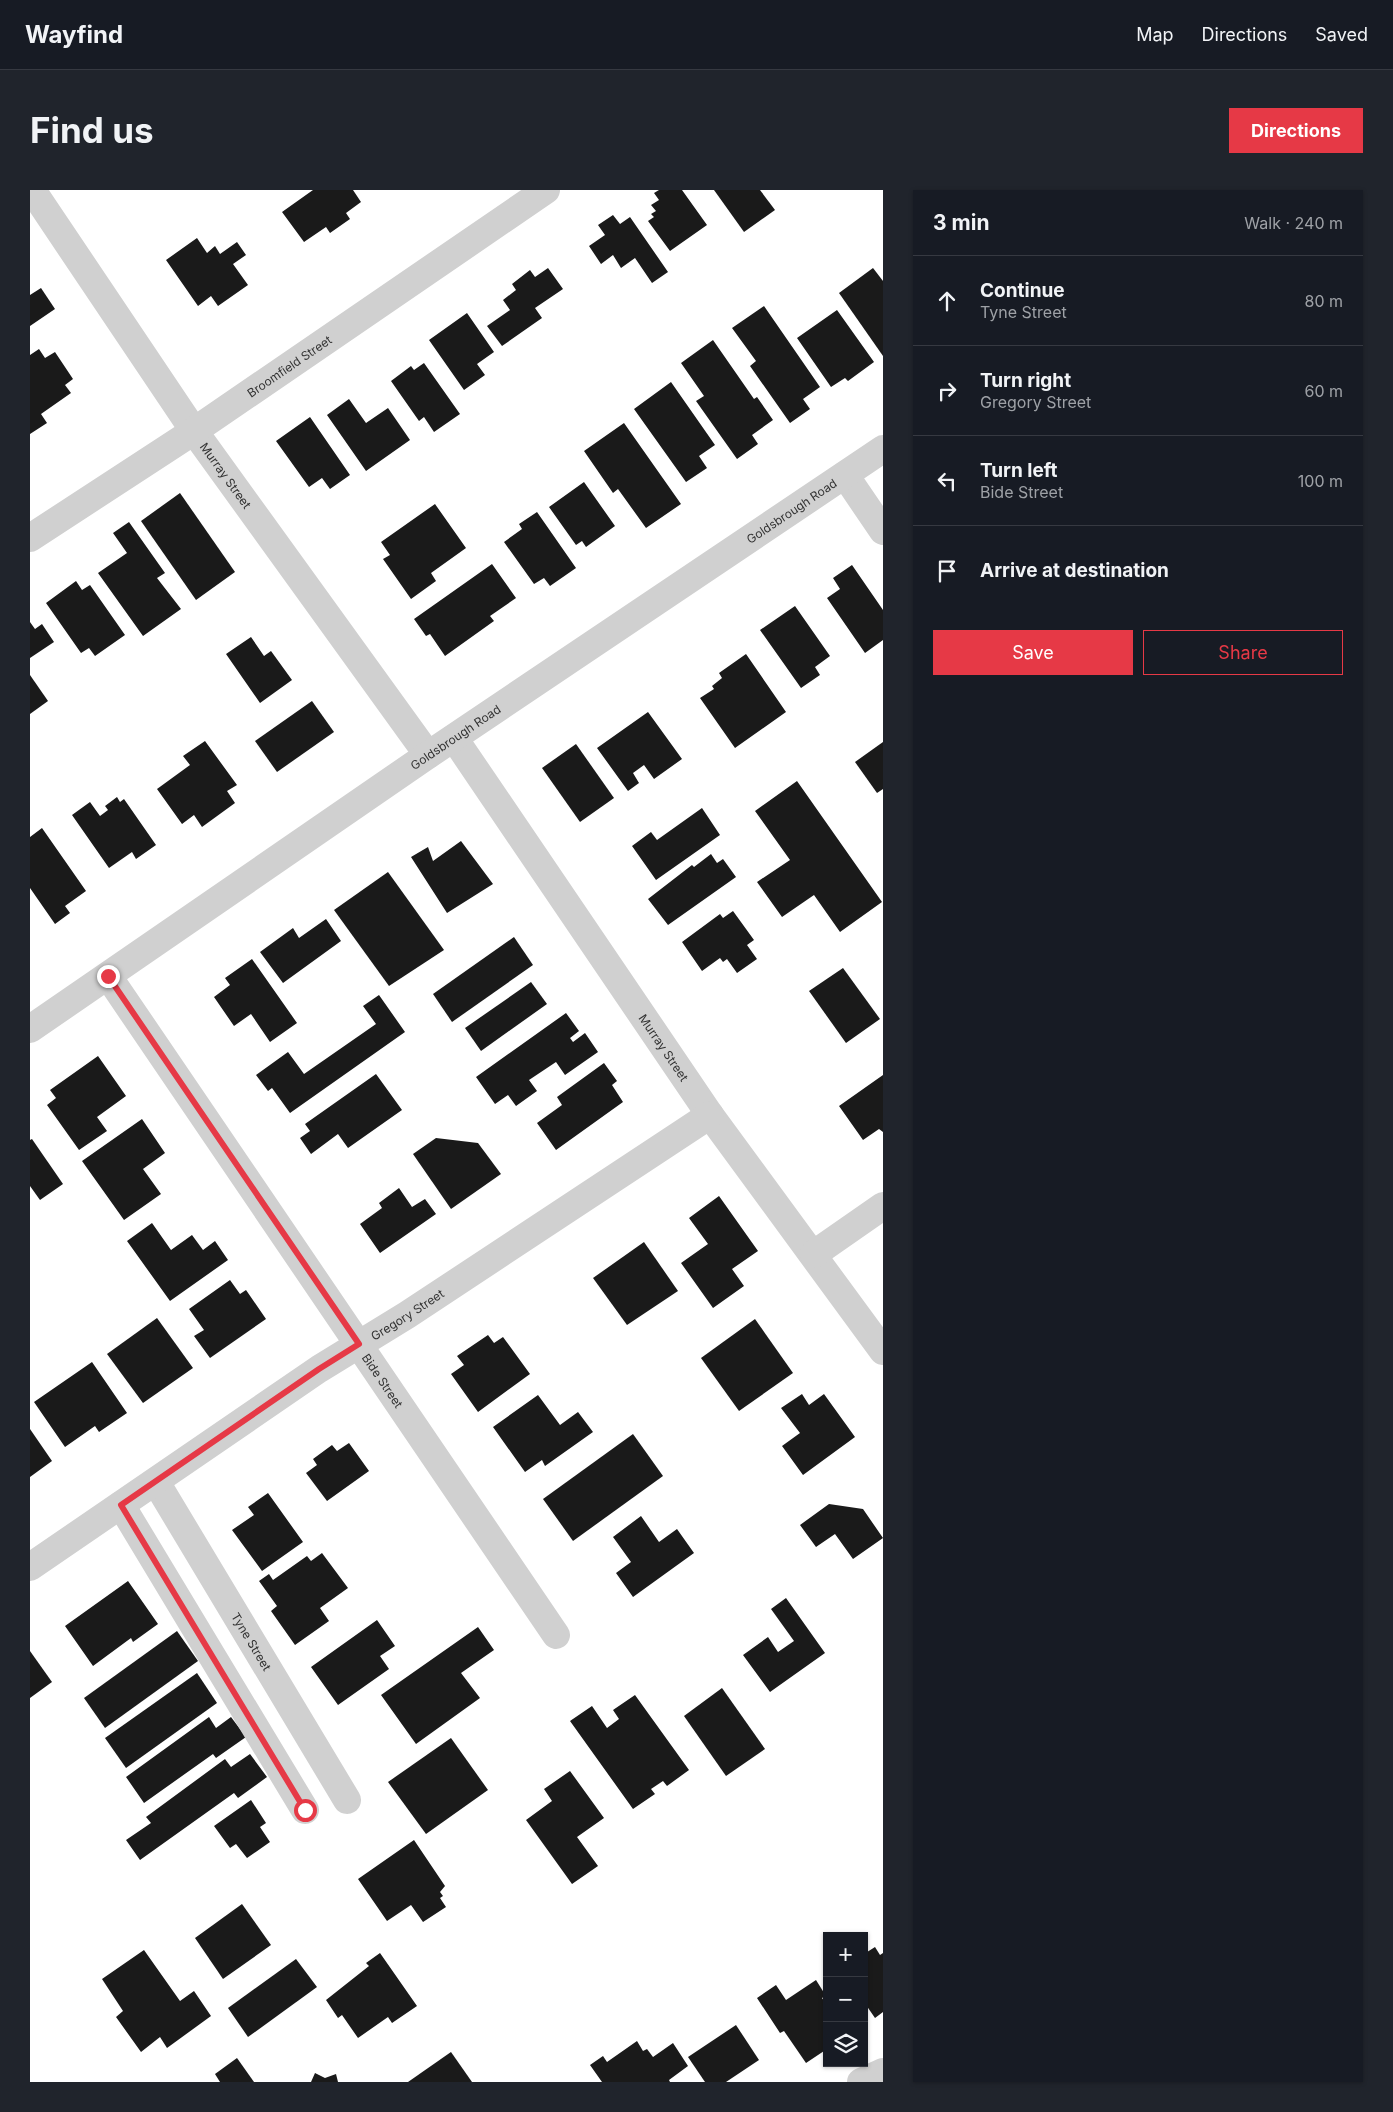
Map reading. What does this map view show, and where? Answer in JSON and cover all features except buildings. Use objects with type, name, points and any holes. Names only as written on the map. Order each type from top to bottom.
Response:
[{"type":"street","name":"Murray Street","points":[[32,190],[194,431],[428,755]]},
{"type":"street","name":"Broomfield Street","points":[[30,538],[194,431],[546,190]]},
{"type":"street","name":"Goldsbrough Road","points":[[30,1029],[428,755],[883,448]]},
{"type":"street","points":[[845,475],[883,530]]},
{"type":"street","name":"Murray Street","points":[[454,738],[710,1115],[814,1254],[883,1351]]},
{"type":"street","name":"Bide Street","points":[[108,976],[556,1634]]},
{"type":"street","name":"Gregory Street","points":[[30,1567],[319,1369],[710,1115]]},
{"type":"street","points":[[814,1254],[883,1206]]},
{"type":"street","name":"Tyne Street","points":[[156,1482],[347,1800]]},
{"type":"street","points":[[121,1505],[305,1810]]},
{"type":"street","points":[[861,2082],[883,2072]]},
{"type":"route","points":[[108,976],[359,1344],[319,1369],[121,1505],[278,1762],[305,1810]]}]
